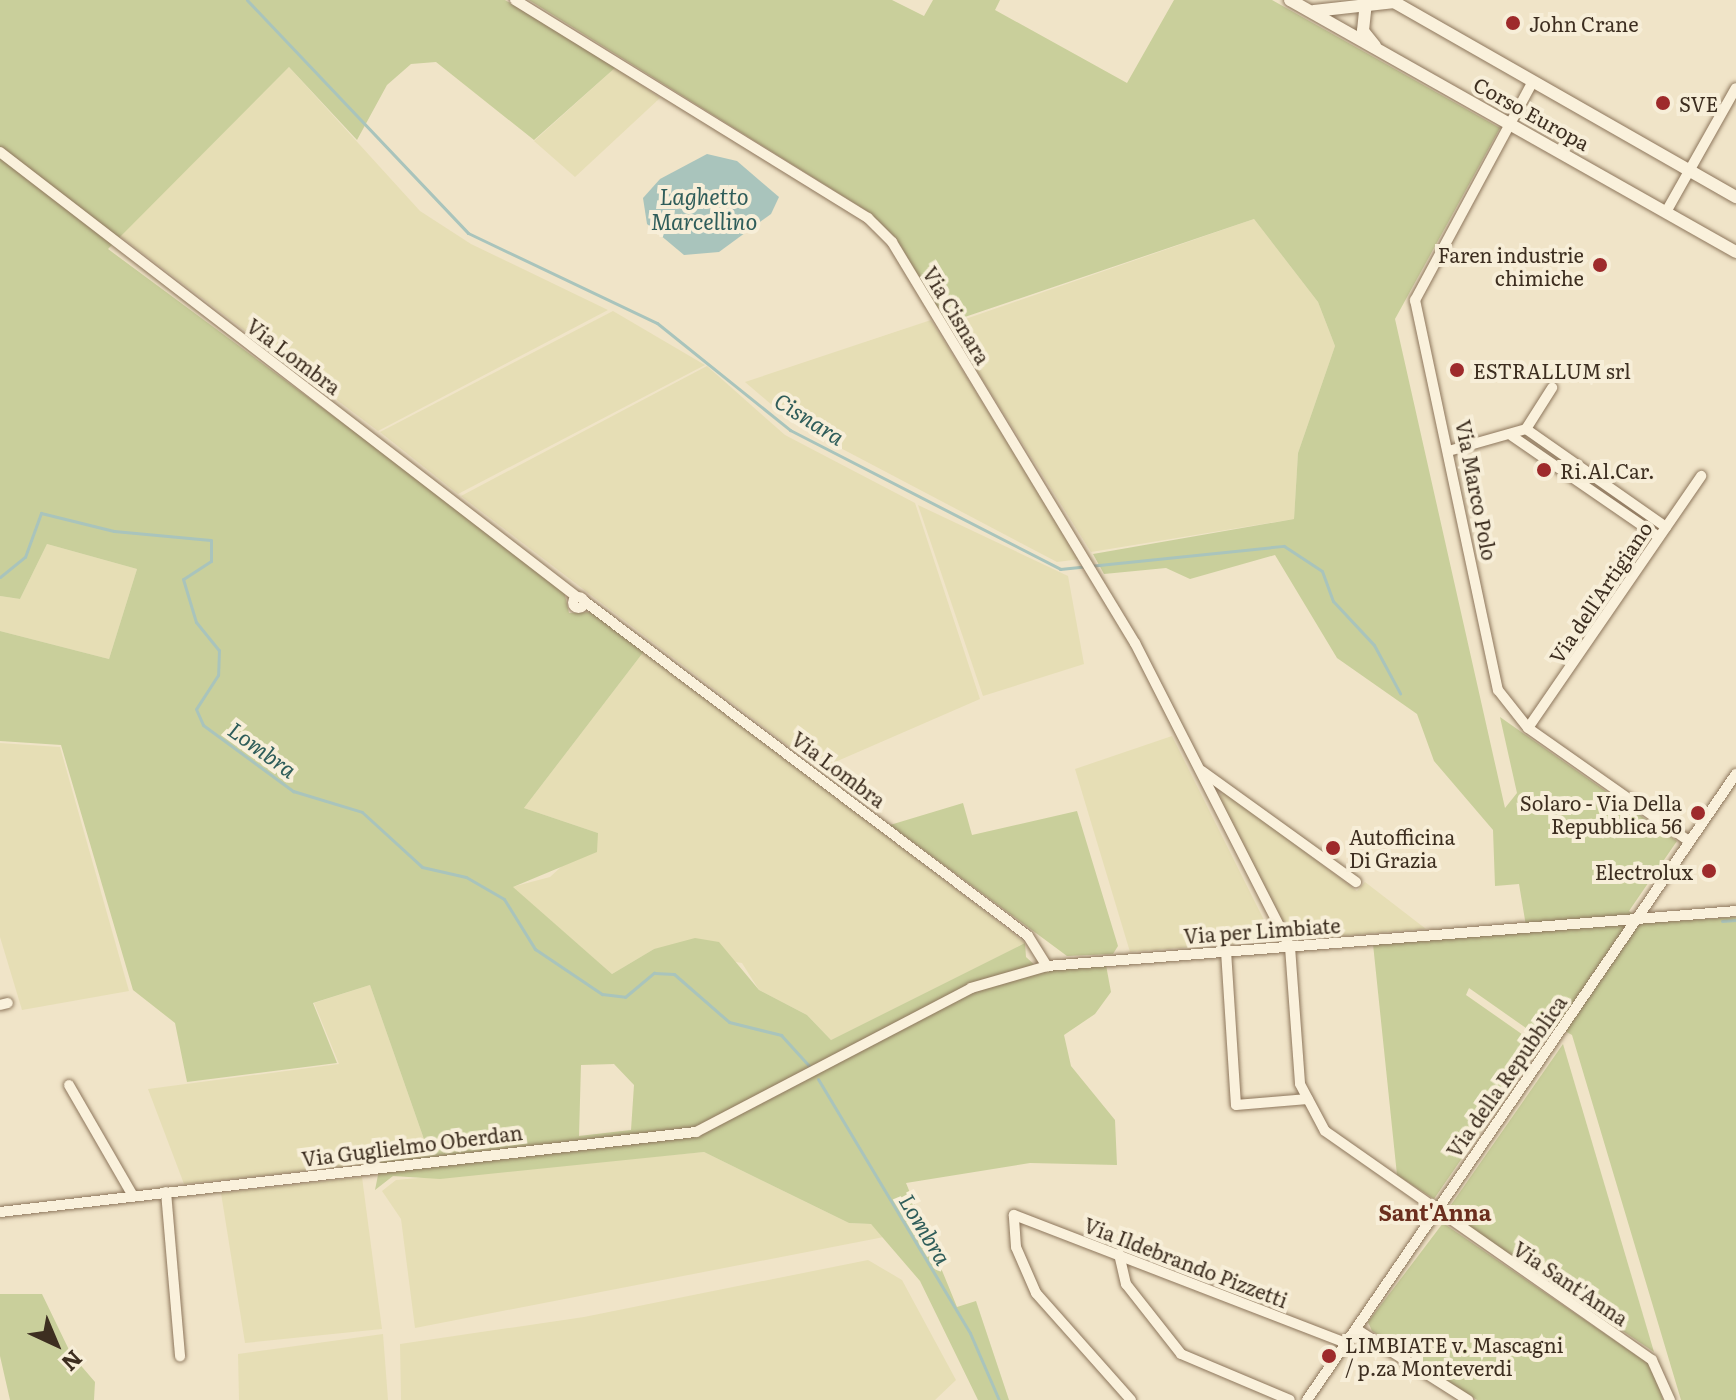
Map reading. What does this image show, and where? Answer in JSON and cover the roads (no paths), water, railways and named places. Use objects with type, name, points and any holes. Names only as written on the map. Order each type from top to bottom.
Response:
[{"type":"street","name":"Via Cisnara","points":[[515,0],[868,218],[893,245],[1096,577],[1214,797]]},
{"type":"street","name":"Corso Europa","points":[[1290,0],[1736,252]]},
{"type":"street","name":"Corso Europa","points":[[1307,10],[1346,13],[1366,1],[1394,2],[1736,197]]},
{"type":"street","points":[[1366,1],[1363,31],[1382,53]]},
{"type":"street","name":"Via Marco Polo","points":[[1532,83],[1417,287],[1498,690],[1528,728],[1689,841]]},
{"type":"street","points":[[1666,212],[1736,88]]},
{"type":"street","name":"Via Lombra","points":[[0,152],[567,588],[579,601],[599,611],[1028,936],[1047,966]]},
{"type":"street","points":[[1452,450],[1512,436],[1526,429],[1552,388]]},
{"type":"street","points":[[1526,429],[1666,527]]},
{"type":"street","points":[[1512,436],[1659,537]]},
{"type":"street","name":"Via dell'Artigiano","points":[[1528,728],[1701,476]]},
{"type":"street","points":[[1201,770],[1356,882]]},
{"type":"street","name":"Via della Repubblica","points":[[1307,1400],[1736,774]]},
{"type":"street","name":"Via Sant'Anna","points":[[1214,797],[1290,947],[1297,1063],[1308,1099],[1338,1145],[1660,1368],[1670,1400]]},
{"type":"street","name":"Via per Limbiate","points":[[815,1073],[971,988],[1047,966],[1736,911]]},
{"type":"street","points":[[1226,951],[1236,1105],[1308,1099]]},
{"type":"street","name":"Via Guglielmo Oberdan","points":[[0,1212],[696,1132],[815,1073]]},
{"type":"street","points":[[69,1085],[133,1196]]},
{"type":"street","points":[[166,1192],[180,1356]]},
{"type":"street","name":"Via Ildebrando Pizzetti","points":[[1131,1400],[1036,1293],[1016,1247],[1014,1215],[1346,1343]]},
{"type":"street","points":[[1119,1254],[1126,1284],[1181,1354],[1290,1400]]},
{"type":"street","points":[[1356,1329],[1468,1400]]},
{"type":"water","name":"Laghetto Marcellino","points":[[707,154],[737,161],[779,197],[771,214],[719,252],[684,255],[647,224],[643,198],[660,179]]},
{"type":"waterway","name":"Cisnara","points":[[247,0],[468,233],[657,323],[790,430],[1060,569],[1284,546],[1322,571],[1333,601],[1374,645],[1400,693]]},
{"type":"waterway","name":"Lombra","points":[[0,577],[25,557],[41,513],[114,531],[211,540],[211,561],[183,579],[196,622],[219,650],[218,675],[196,709],[203,725],[293,791],[362,812],[422,867],[466,877],[504,899],[535,949],[602,994],[625,997],[654,973],[674,974],[729,1022],[781,1035],[810,1067]]},
{"type":"waterway","name":"Cisnara","points":[[1722,921],[1736,920]]},
{"type":"waterway","name":"Lombra","points":[[818,1079],[970,1333],[999,1400]]},
{"type":"place","name":"John Crane","points":[[1513,23]]},
{"type":"place","name":"SVE","points":[[1663,103]]},
{"type":"place","name":"Faren industrie chimiche","points":[[1600,265]]},
{"type":"place","name":"ESTRALLUM srl","points":[[1457,370]]},
{"type":"place","name":"Ri.Al.Car.","points":[[1544,470]]},
{"type":"place","name":"Solaro - Via Della Repubblica 56","points":[[1698,813]]},
{"type":"place","name":"Autofficina Di Grazia","points":[[1333,848]]},
{"type":"place","name":"Electrolux","points":[[1709,871]]},
{"type":"place","name":"LIMBIATE v. Mascagni / p.za Monteverdi","points":[[1329,1356]]},
{"type":"district","name":"Sant'Anna","points":[[1435,1212]]}]
